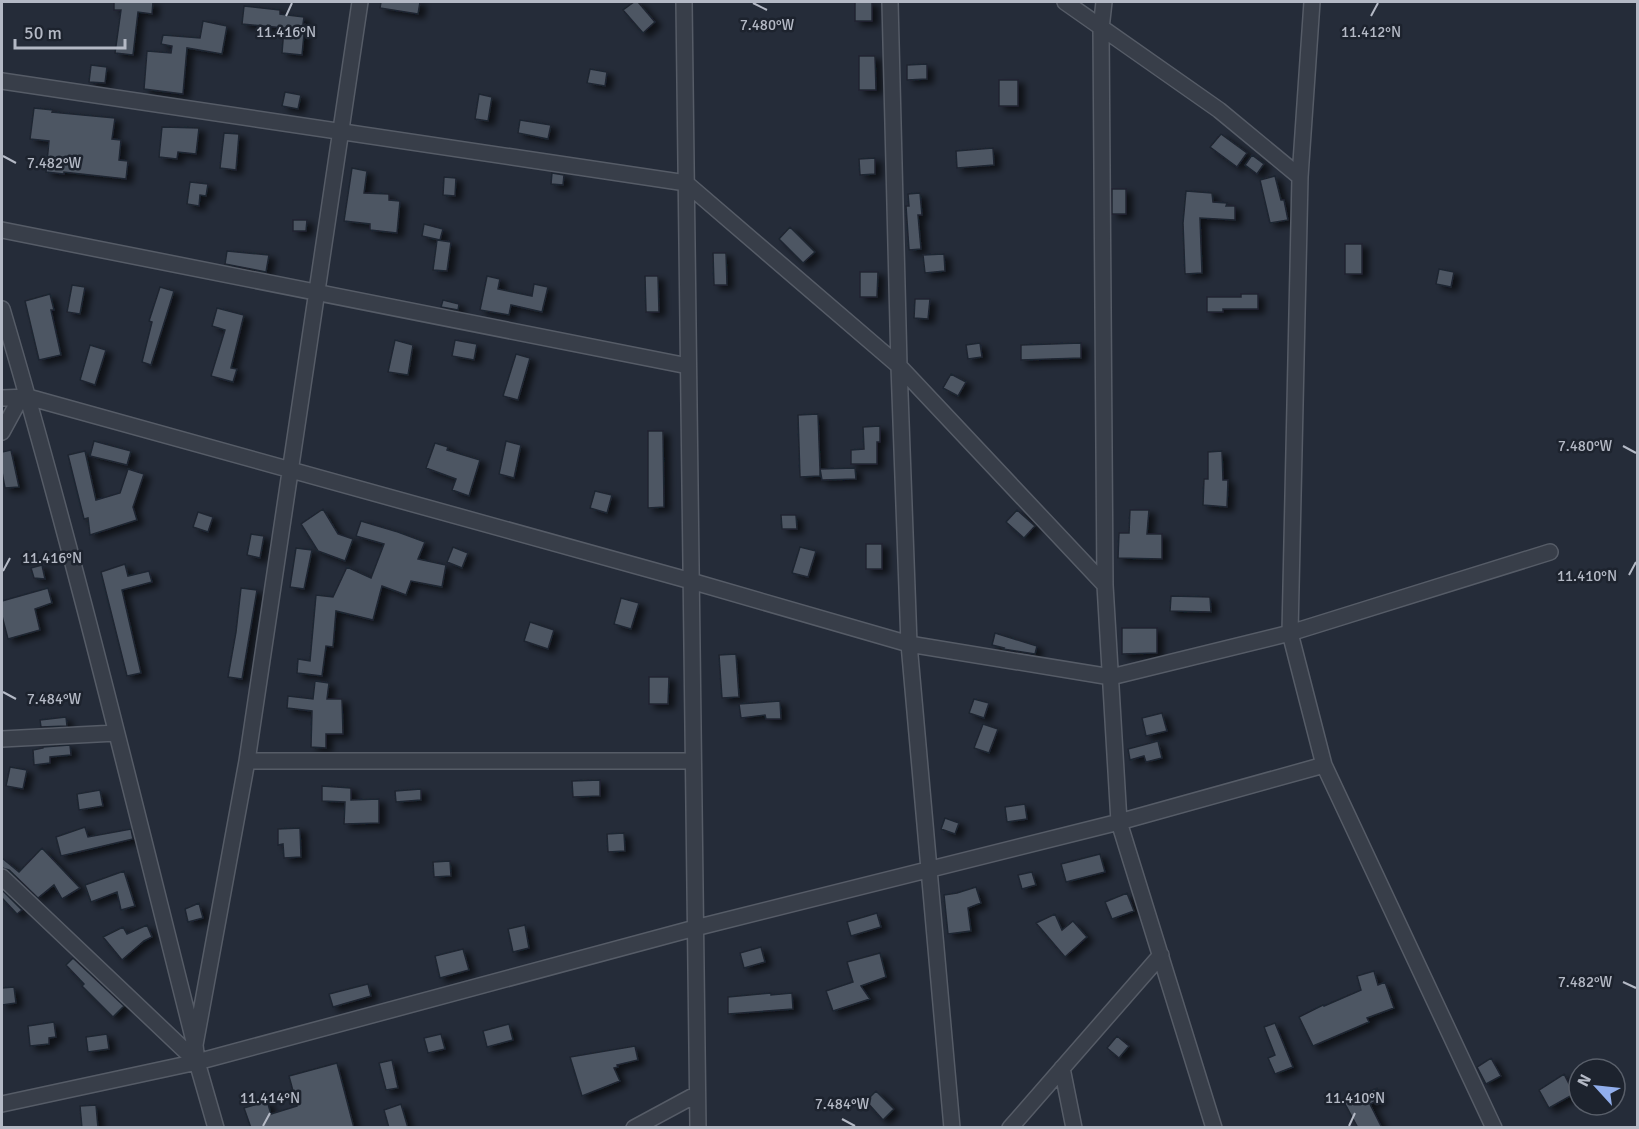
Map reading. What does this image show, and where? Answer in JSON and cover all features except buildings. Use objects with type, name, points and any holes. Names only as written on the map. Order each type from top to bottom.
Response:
[{"type":"street","points":[[195,1045],[247,761],[360,2]]},
{"type":"street","points":[[684,2],[698,1128]]},
{"type":"street","points":[[890,2],[909,644],[952,1128]]},
{"type":"street","points":[[1065,2],[1219,110],[1300,177]]},
{"type":"street","points":[[1104,2],[1101,29],[1105,585],[1119,822],[1214,1128]]},
{"type":"street","points":[[1312,2],[1300,177],[1290,633],[1324,765],[1494,1128]]},
{"type":"street","points":[[2,81],[686,183],[899,366],[1105,585]]},
{"type":"street","points":[[2,230],[688,366]]},
{"type":"street","points":[[2,309],[116,733],[195,1045],[197,1062],[216,1128]]},
{"type":"street","points":[[2,398],[25,397],[291,469],[691,580],[909,644],[1111,677],[1290,633],[1550,552]]},
{"type":"street","points":[[2,432],[25,397]]},
{"type":"street","points":[[2,739],[116,733]]},
{"type":"street","points":[[247,761],[693,761]]},
{"type":"street","points":[[2,1104],[197,1062],[695,928],[1119,822],[1324,765]]},
{"type":"street","points":[[2,877],[197,1062]]},
{"type":"street","points":[[1010,1128],[1161,955]]},
{"type":"street","points":[[1062,1068],[1074,1128]]},
{"type":"street","points":[[634,1128],[697,1094]]}]
